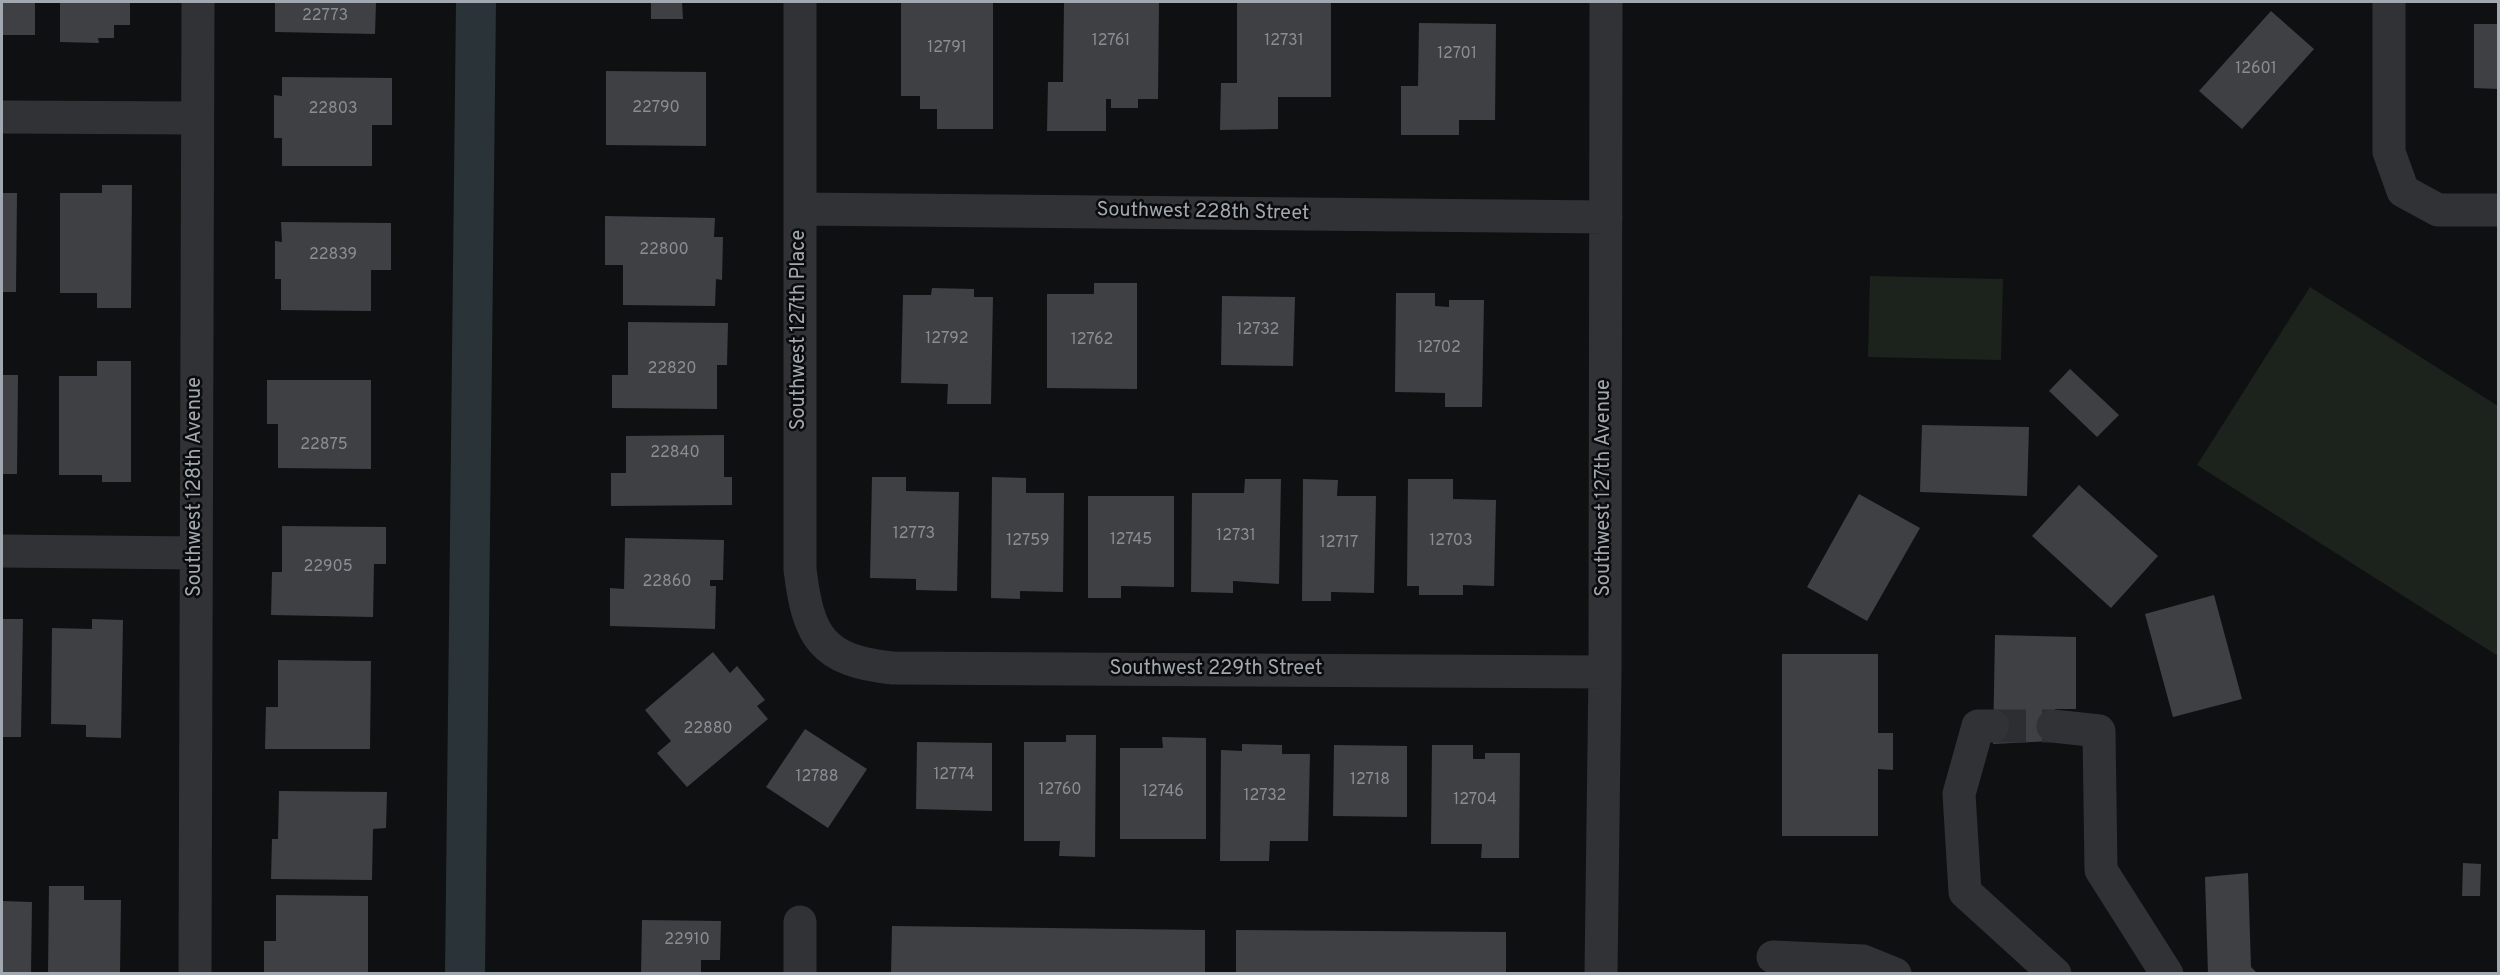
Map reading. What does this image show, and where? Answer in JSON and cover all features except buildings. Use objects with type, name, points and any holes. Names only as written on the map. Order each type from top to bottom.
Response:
[{"type":"street","name":"Southwest 128th Avenue","points":[[195,974],[198,2]]},
{"type":"street","name":"Southwest 127th Place","points":[[800,2],[800,569],[804,601],[813,627],[820,640],[831,650]]},
{"type":"street","name":"Southwest 127th Avenue","points":[[1601,974],[1605,672],[1606,2]]},
{"type":"street","points":[[2389,2],[2389,152],[2403,191],[2438,210],[2499,210]]},
{"type":"street","points":[[2,117],[197,118]]},
{"type":"street","name":"Southwest 228th Street","points":[[800,209],[1606,217]]},
{"type":"street","points":[[2,551],[196,553]]},
{"type":"street","name":"Southwest 229th Street","points":[[831,650],[870,666],[893,668],[1605,672]]},
{"type":"street","points":[[1993,726],[1978,726],[1959,794],[1965,892],[2055,974]]},
{"type":"street","points":[[2053,726],[2099,730],[2101,870],[2167,974]]},
{"type":"street","points":[[800,974],[801,922]]},
{"type":"street","points":[[1773,957],[1863,961],[1896,974]]},
{"type":"shaded area","points":[[1870,276],[2003,279],[2001,360],[1868,357]]},
{"type":"shaded area","points":[[2310,287],[2498,406],[2498,656],[2197,465]]},
{"type":"waterway","points":[[465,974],[476,2]]},
{"type":"tunnel","points":[[1993,726],[2053,726]]}]
